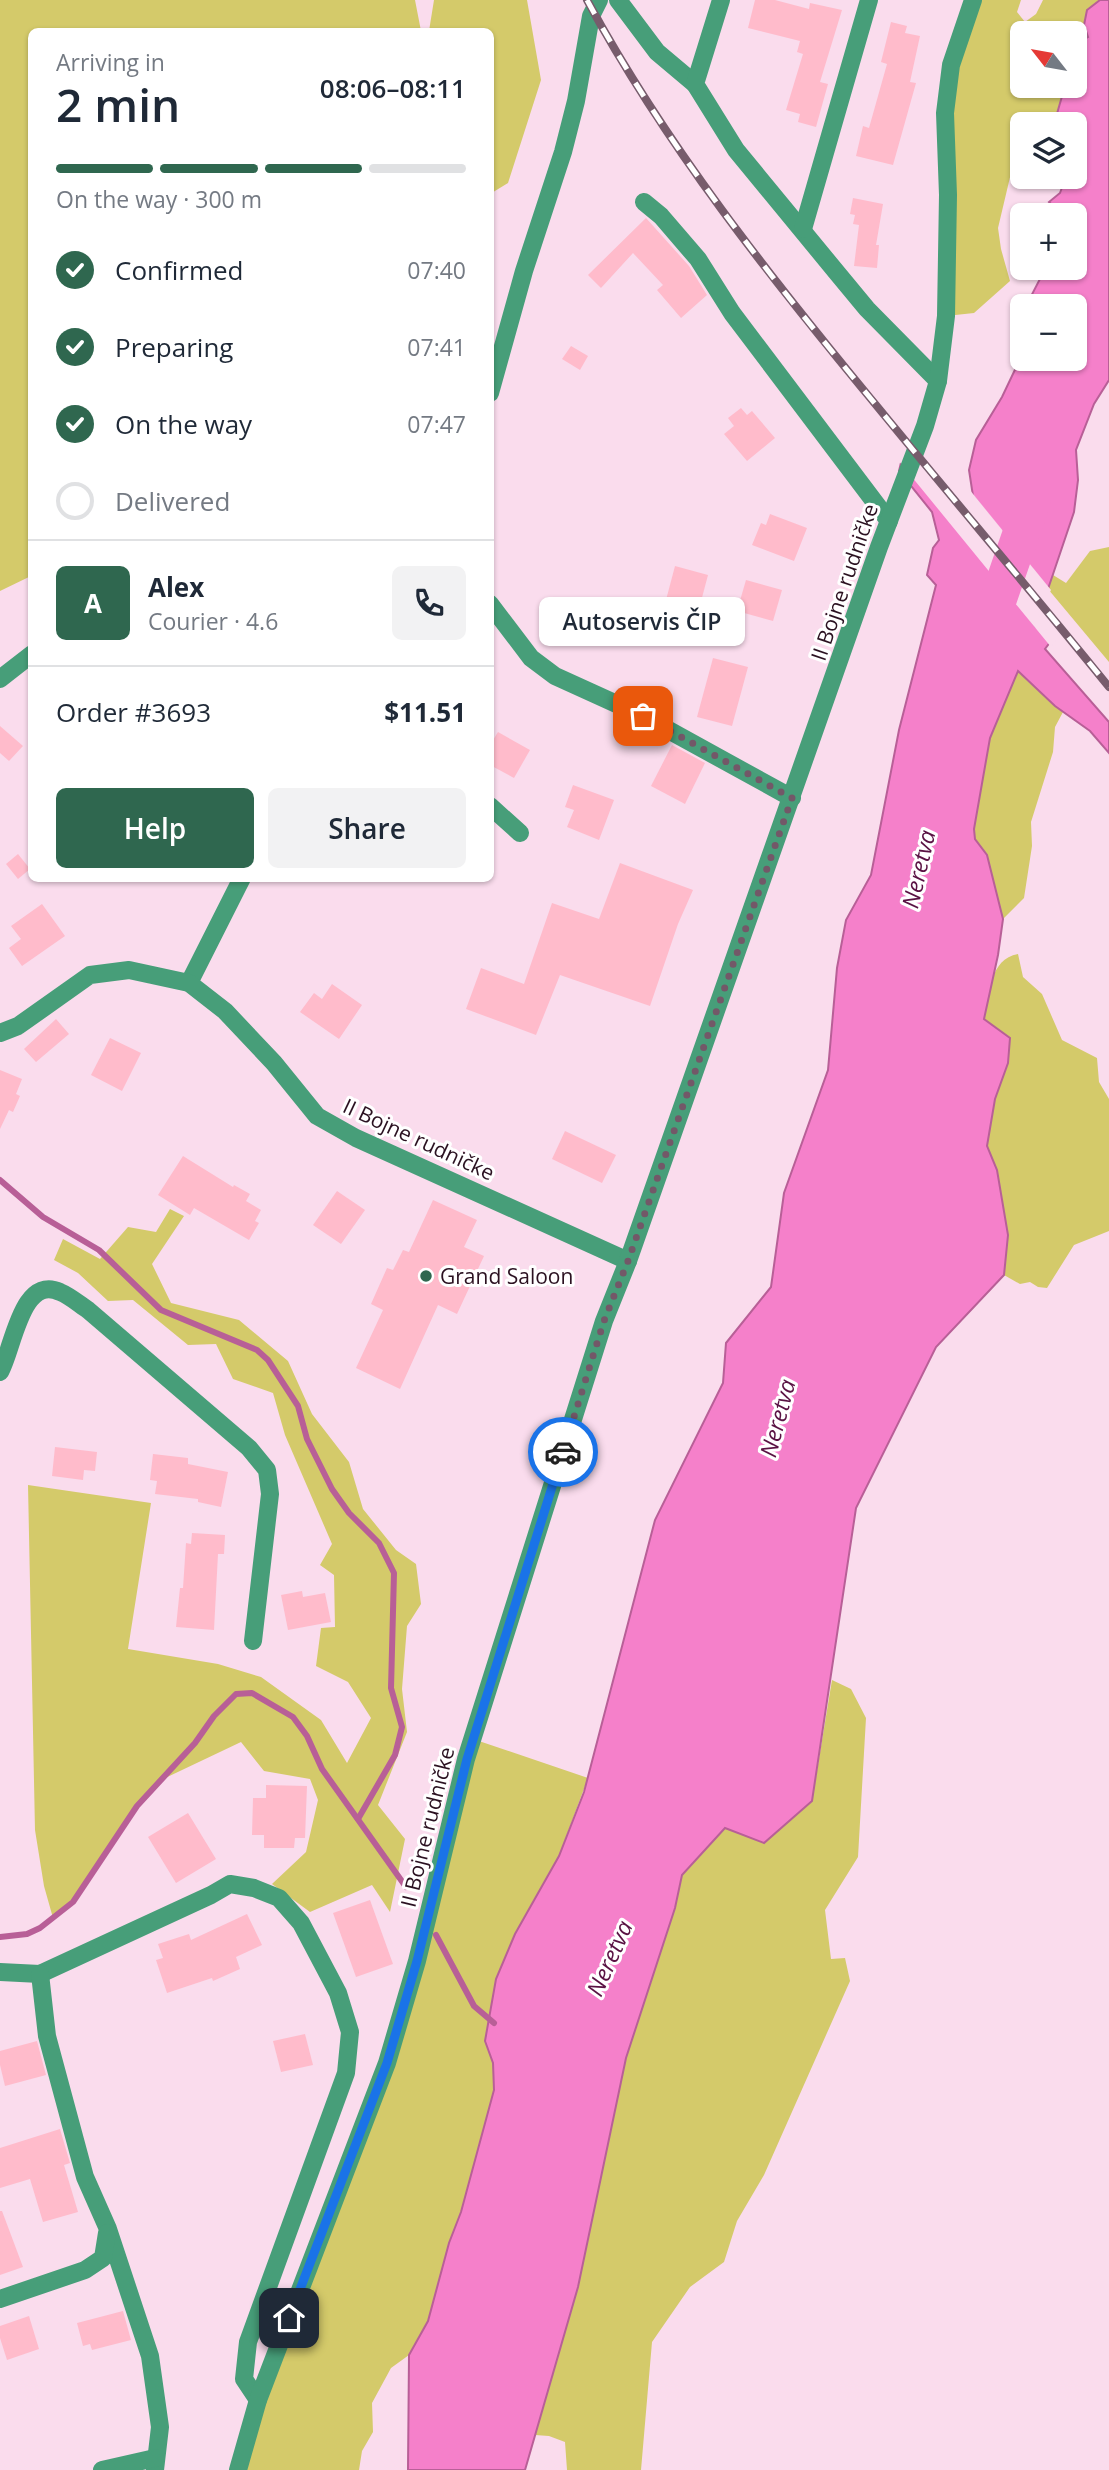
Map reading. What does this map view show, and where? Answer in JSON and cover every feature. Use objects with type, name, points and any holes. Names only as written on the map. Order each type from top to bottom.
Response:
[{"type":"street","points":[[494,379],[524,271],[563,152],[576,101],[591,16],[599,0]]},
{"type":"street","points":[[618,0],[657,52],[695,84],[736,150],[867,309],[938,381]]},
{"type":"street","points":[[695,84],[721,0]]},
{"type":"street","points":[[803,229],[869,0]]},
{"type":"street","name":"II Bojne rudničke","points":[[238,2470],[258,2400],[387,2063],[417,1961],[467,1759],[604,1321],[628,1261],[925,426],[938,381],[946,316],[948,195],[945,113],[951,65],[973,0]]},
{"type":"street","points":[[644,202],[698,259],[732,313],[889,521]]},
{"type":"street","points":[[494,609],[531,658],[555,676],[643,716],[792,798]]},
{"type":"street","points":[[0,679],[28,657]]},
{"type":"street","points":[[494,810],[520,833]]},
{"type":"street","points":[[189,983],[240,882]]},
{"type":"street","name":"II Bojne rudničke","points":[[1,1027],[18,1026],[90,975],[129,970],[189,983],[225,1011],[274,1063],[317,1116],[356,1138],[628,1261]]},
{"type":"street","points":[[0,1372],[22,1310],[34,1294],[49,1289],[59,1291],[88,1310],[249,1448],[267,1469],[270,1494],[253,1641]]},
{"type":"street","points":[[0,1972],[40,1975],[230,1884],[254,1888],[279,1898],[302,1923],[338,1993],[350,2032],[346,2073],[248,2342],[244,2379],[258,2400]]},
{"type":"street","points":[[40,1975],[51,2048],[85,2177],[108,2229],[150,2356],[160,2427],[155,2464],[102,2470]]},
{"type":"street","points":[[0,2300],[85,2270],[103,2258],[108,2229]]},
{"type":"shaded area","points":[[0,0],[415,0],[420,28],[28,28],[28,577],[0,591]]},
{"type":"shaded area","points":[[434,0],[527,0],[541,80],[508,183],[494,192],[494,28],[429,28]]},
{"type":"shaded area","points":[[973,0],[1021,0],[1017,12],[1024,21],[1010,21],[1010,98],[1062,98],[1058,112],[1010,112],[1010,177],[998,228],[1010,281],[974,313],[946,316],[945,113]]},
{"type":"shaded area","points":[[1043,0],[1100,0],[1087,10],[1088,37],[1087,21],[1026,21],[1036,14]]},
{"type":"shaded area","points":[[1109,547],[1109,662],[1048,589],[1053,575],[1066,583],[1090,551]]},
{"type":"shaded area","points":[[1018,671],[1063,712],[1055,727],[1053,752],[1031,822],[1032,846],[1024,898],[1003,919],[987,855],[975,839],[974,829],[990,738]]},
{"type":"shaded area","points":[[1018,954],[1023,977],[1042,994],[1062,1040],[1097,1058],[1099,1082],[1109,1099],[1109,1231],[1074,1245],[1047,1288],[1030,1282],[1020,1284],[1004,1275],[1008,1235],[997,1170],[987,1146],[995,1099],[1008,1063],[984,1019],[989,990],[996,971],[1008,957]]},
{"type":"shaded area","points":[[170,1209],[184,1216],[152,1264],[171,1303],[239,1320],[288,1361],[312,1414],[349,1462],[363,1509],[396,1550],[416,1564],[421,1604],[407,1626],[402,1689],[407,1732],[378,1805],[405,1839],[390,1912],[372,1885],[310,1912],[272,1884],[306,1852],[318,1800],[310,1779],[264,1771],[241,1742],[161,1780],[137,1806],[73,1902],[53,1918],[44,1886],[35,1830],[28,1485],[151,1503],[128,1649],[218,1664],[261,1677],[321,1720],[347,1763],[371,1718],[348,1682],[316,1666],[321,1628],[335,1627],[334,1575],[320,1565],[332,1544],[285,1435],[273,1393],[233,1379],[216,1344],[188,1345],[133,1300],[108,1301],[78,1273],[54,1260],[63,1239],[100,1259],[128,1227],[156,1232]]},
{"type":"shaded area","points":[[832,1680],[851,1689],[866,1718],[858,1857],[825,1910],[831,1959],[845,1958],[850,1981],[764,2175],[737,2221],[724,2262],[690,2287],[652,2342],[641,2470],[567,2470],[565,2442],[549,2436],[535,2435],[578,2287],[626,2058],[675,1908],[682,1875],[725,1828],[812,1801]]},
{"type":"shaded area","points":[[473,1739],[588,1778],[559,1856],[515,1934],[496,1979],[485,2041],[493,2063],[494,2090],[428,2321],[409,2355],[391,2368],[372,2403],[373,2432],[362,2451],[359,2470],[238,2470],[387,2063]]},
{"type":"water","points":[[1100,0],[1109,0],[1109,380],[1094,404],[1076,450],[1078,480],[1074,512],[1048,589],[973,496],[969,470],[976,440],[1014,371],[1087,371],[1087,294],[1032,294],[1039,280],[1087,280],[1087,203],[1049,202],[1061,189],[1087,189],[1087,112],[1057,112],[1062,98],[1087,98],[1088,37],[1087,21],[1085,21],[1087,10]]},
{"type":"water","points":[[904,450],[1036,627],[1054,637],[1045,649],[1109,722],[1109,753],[1090,731],[1055,706],[1018,671],[990,738],[974,829],[975,839],[987,855],[1003,919],[984,1019],[1010,1038],[1008,1063],[995,1099],[987,1146],[997,1170],[1008,1235],[1004,1275],[936,1347],[856,1508],[812,1801],[764,1843],[725,1828],[682,1875],[675,1908],[626,2058],[578,2287],[525,2470],[408,2470],[409,2355],[428,2321],[494,2090],[493,2063],[485,2041],[496,1979],[515,1934],[559,1856],[584,1792],[655,1520],[723,1383],[726,1343],[771,1287],[784,1193],[828,1070],[837,968],[846,920],[871,875],[899,730],[936,585],[927,575],[933,548],[939,540],[932,512],[899,471]]},
{"type":"pier","points":[[904,447],[1041,618],[1040,626],[1057,635],[1051,647],[898,460],[900,449]]},
{"type":"pier","points":[[969,489],[1050,592],[1045,591],[971,498]]},
{"type":"building","points":[[755,0],[775,0],[809,9],[810,3],[842,10],[820,82],[828,84],[816,127],[798,122],[800,114],[786,110],[803,54],[797,52],[800,41],[748,28]]},
{"type":"building","points":[[891,22],[907,26],[905,33],[920,36],[910,82],[916,83],[893,165],[856,156],[863,126],[869,128],[887,64],[881,62]]},
{"type":"building","points":[[853,198],[883,204],[876,245],[879,245],[877,268],[854,266],[859,225],[853,224],[855,215],[850,214]]},
{"type":"building","points":[[646,218],[689,266],[707,295],[681,318],[657,290],[663,285],[633,253],[601,288],[588,275]]},
{"type":"building","points":[[571,346],[588,356],[580,370],[562,359]]},
{"type":"building","points":[[741,408],[747,415],[752,411],[775,438],[747,461],[724,434],[734,426],[728,418]]},
{"type":"building","points":[[770,514],[807,528],[794,561],[752,545],[761,523],[766,525]]},
{"type":"building","points":[[675,566],[708,575],[699,609],[666,600]]},
{"type":"building","points":[[746,580],[782,590],[773,621],[737,611]]},
{"type":"building","points":[[713,658],[748,667],[732,726],[697,717]]},
{"type":"building","points":[[0,726],[23,746],[9,761],[0,753]]},
{"type":"building","points":[[498,732],[530,750],[514,778],[494,767],[494,738]]},
{"type":"building","points":[[672,745],[705,763],[685,804],[651,786]]},
{"type":"building","points":[[573,785],[614,800],[599,840],[567,827],[574,810],[565,807]]},
{"type":"building","points":[[18,854],[28,866],[28,871],[18,879],[6,864]]},
{"type":"building","points":[[620,863],[693,890],[678,924],[650,1006],[560,975],[536,1035],[466,1009],[481,968],[524,984],[552,903],[599,919]]},
{"type":"building","points":[[42,904],[65,936],[22,966],[9,948],[21,939],[11,926]]},
{"type":"building","points":[[332,984],[362,1005],[339,1039],[300,1012],[314,993],[322,999]]},
{"type":"building","points":[[56,1019],[69,1034],[36,1062],[24,1049]]},
{"type":"building","points":[[110,1038],[141,1053],[122,1091],[91,1075]]},
{"type":"building","points":[[0,1070],[22,1079],[16,1094],[20,1096],[13,1112],[9,1110],[0,1129]]},
{"type":"building","points":[[565,1131],[616,1155],[602,1183],[552,1159]]},
{"type":"building","points":[[183,1156],[233,1187],[234,1185],[250,1194],[246,1201],[261,1210],[255,1221],[259,1223],[249,1240],[194,1208],[190,1215],[158,1195]]},
{"type":"building","points":[[337,1191],[365,1210],[341,1244],[313,1225]]},
{"type":"building","points":[[433,1200],[477,1220],[464,1247],[484,1256],[457,1314],[438,1305],[400,1389],[356,1368],[383,1310],[371,1304],[387,1268],[393,1270],[403,1250],[409,1252]]},
{"type":"building","points":[[55,1447],[97,1452],[95,1471],[84,1470],[83,1480],[52,1476]]},
{"type":"building","points":[[153,1454],[188,1458],[188,1464],[228,1472],[221,1507],[198,1502],[198,1499],[155,1494],[157,1481],[150,1480]]},
{"type":"building","points":[[192,1533],[225,1535],[224,1554],[218,1554],[214,1630],[176,1627],[180,1588],[183,1588],[186,1543],[191,1544]]},
{"type":"building","points":[[302,1591],[303,1597],[325,1593],[331,1622],[288,1630],[281,1595]]},
{"type":"building","points":[[266,1785],[307,1786],[305,1838],[295,1838],[294,1848],[264,1848],[264,1835],[252,1835],[253,1798],[266,1798]]},
{"type":"building","points":[[188,1813],[216,1859],[176,1883],[148,1837]]},
{"type":"building","points":[[370,1900],[393,1964],[356,1977],[333,1913]]},
{"type":"building","points":[[247,1914],[262,1945],[236,1957],[240,1969],[213,1981],[212,1978],[167,1993],[156,1960],[163,1958],[158,1944],[189,1934],[191,1940]]},
{"type":"building","points":[[305,2034],[313,2065],[281,2072],[273,2041]]},
{"type":"building","points":[[37,2041],[46,2075],[5,2086],[0,2051]]},
{"type":"building","points":[[60,2129],[70,2163],[64,2165],[78,2212],[43,2222],[30,2179],[0,2188],[0,2148]]},
{"type":"building","points":[[0,2211],[23,2267],[0,2275]]},
{"type":"building","points":[[123,2311],[131,2340],[92,2350],[90,2344],[83,2346],[77,2323]]},
{"type":"building","points":[[29,2316],[39,2349],[7,2360],[0,2338],[0,2326]]},
{"type":"waterway","name":"Neretva","points":[[989,626],[1032,502]]},
{"type":"waterway","points":[[0,1180],[43,1217],[99,1250],[161,1310],[257,1350],[268,1360],[298,1406],[307,1439],[332,1489],[349,1513],[379,1543],[394,1573],[391,1688],[402,1727],[395,1755],[358,1819]]},
{"type":"waterway","points":[[0,1937],[27,1934],[40,1928],[73,1902],[137,1806],[236,1694],[252,1693],[293,1717],[307,1736],[322,1769],[406,1887]]},
{"type":"waterway","points":[[436,1935],[474,2006],[494,2023]]},
{"type":"railway","points":[[587,0],[685,159],[759,260],[1109,687]]},
{"type":"way so far","points":[[563,1452],[604,1321],[628,1261],[792,798],[643,716]]},
{"type":"place","name":"Autoservis ČIP","points":[[643,716]]},
{"type":"place","name":"Grand Saloon","points":[[426,1276]]},
{"type":"route","points":[[289,2318],[387,2063],[417,1961],[467,1759],[563,1452]]}]
